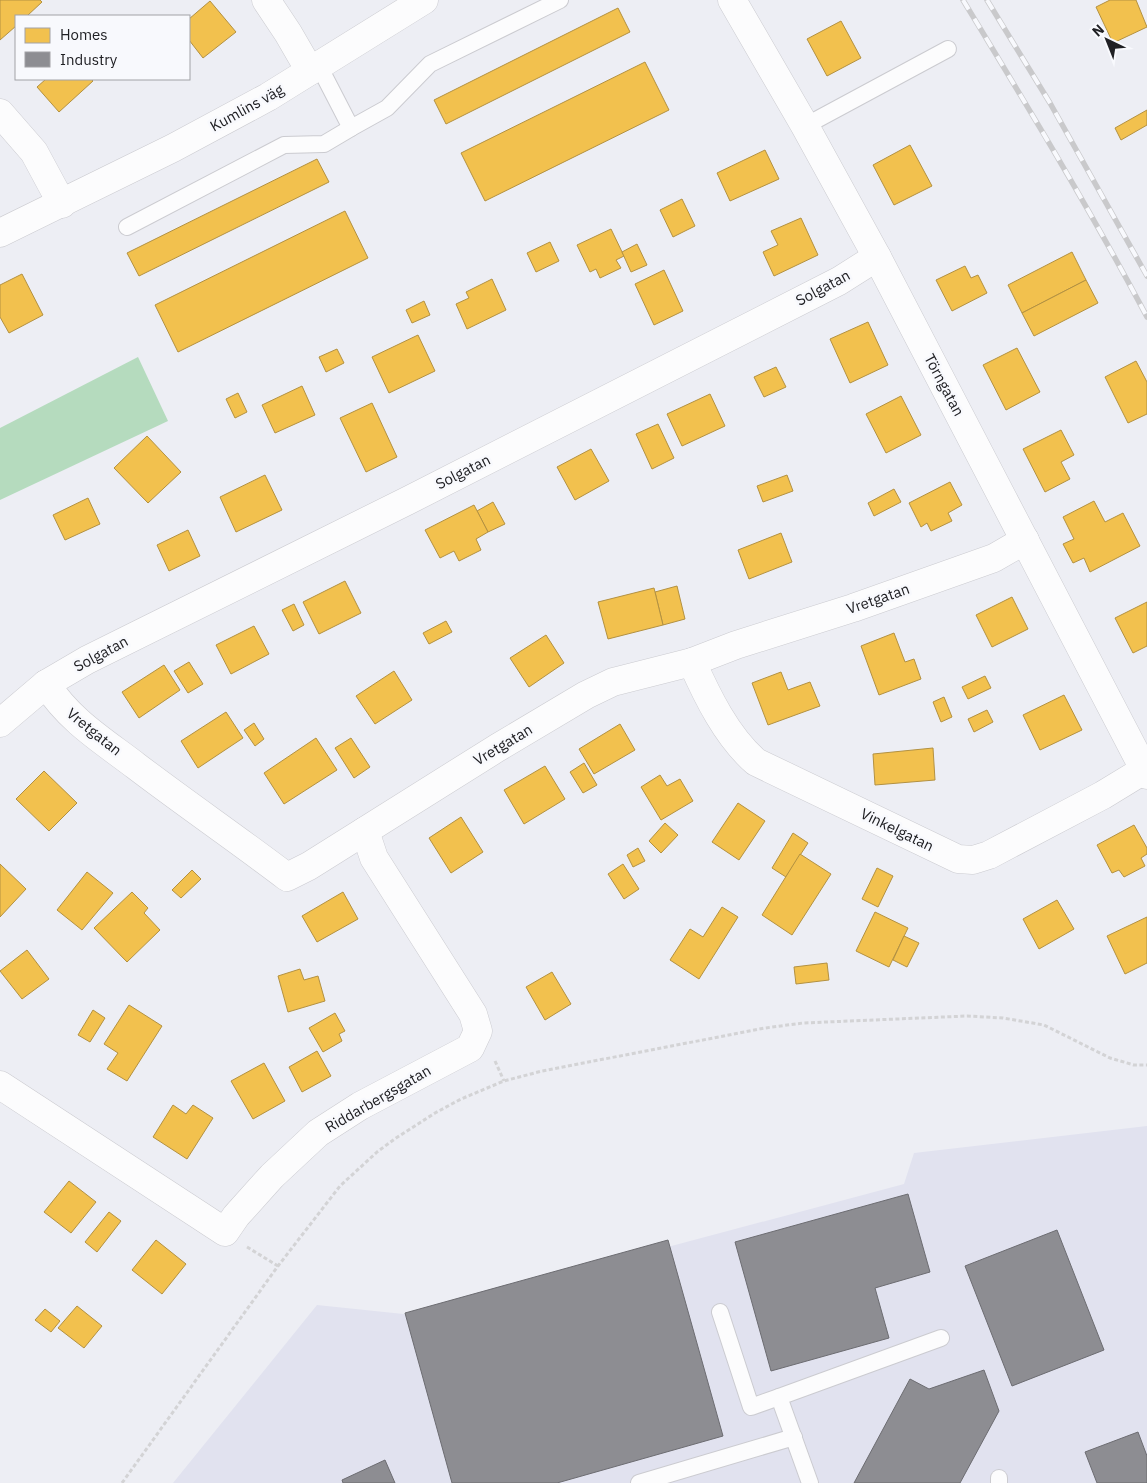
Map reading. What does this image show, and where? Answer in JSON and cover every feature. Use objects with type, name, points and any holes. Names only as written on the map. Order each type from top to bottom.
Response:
[{"type":"street","points":[[266,0],[314,69]]},
{"type":"street","name":"Kumlins väg","points":[[0,233],[173,148],[268,97],[424,0]]},
{"type":"street","name":"Törngatan","points":[[732,0],[805,126],[877,257],[1146,773]]},
{"type":"street","points":[[0,113],[34,152],[62,204]]},
{"type":"street","name":"Solgatan","points":[[46,684],[87,660],[830,286],[877,257]]},
{"type":"street","name":"Vretgatan","points":[[46,684],[58,702],[75,720],[287,878],[586,695],[614,682],[692,662],[736,645],[853,608],[986,560],[1025,540]]},
{"type":"street","name":"Vinkelgatan","points":[[692,662],[706,694],[743,750],[756,762],[958,859],[973,860],[989,855],[1146,773]]},
{"type":"street","points":[[0,723],[46,684]]},
{"type":"street","name":"Riddarbergsgatan","points":[[225,1232],[236,1216],[272,1176],[318,1133],[368,1102],[470,1048],[478,1030],[473,1014],[374,858],[365,832]]},
{"type":"street","points":[[0,1085],[225,1232]]},
{"type":"lane","points":[[127,227],[284,145],[324,144],[386,108],[430,64],[560,0]]},
{"type":"lane","points":[[805,126],[948,49]]},
{"type":"lane","points":[[314,69],[351,128]]},
{"type":"lane","points":[[720,1312],[751,1407],[941,1338]]},
{"type":"lane","points":[[779,1397],[810,1483]]},
{"type":"lane","points":[[639,1483],[794,1437]]},
{"type":"path","points":[[122,1483],[278,1266],[340,1186],[357,1169],[396,1138],[461,1099],[513,1078],[542,1071],[765,1028],[803,1023],[967,1016],[1003,1018],[1044,1025],[1110,1058],[1134,1065],[1147,1065]]},
{"type":"path","points":[[225,1232],[278,1266]]},
{"type":"shaded area","points":[[1147,1126],[1147,1483],[173,1483],[317,1305],[413,1315],[904,1184],[914,1153]]},
{"type":"green space","points":[[138,357],[168,421],[0,500],[0,428]]},
{"type":"building: Homes","points":[[0,0],[40,0],[42,2],[28,15],[15,15],[15,27],[0,40]]},
{"type":"building: Homes","points":[[1110,0],[1136,0],[1147,27],[1113,43],[1096,7]]},
{"type":"building: Homes","points":[[210,1],[236,32],[203,58],[190,41],[190,18]]},
{"type":"building: Homes","points":[[618,8],[630,32],[446,124],[434,100]]},
{"type":"building: Homes","points":[[841,21],[861,58],[827,76],[807,39]]},
{"type":"building: Homes","points":[[645,62],[669,110],[485,201],[461,153]]},
{"type":"building: Homes","points":[[45,80],[93,81],[59,112],[37,87]]},
{"type":"building: Homes","points":[[1147,110],[1147,125],[1121,140],[1115,128]]},
{"type":"building: Homes","points":[[910,145],[932,186],[894,205],[873,165]]},
{"type":"building: Homes","points":[[765,150],[779,179],[730,201],[717,173]]},
{"type":"building: Homes","points":[[317,159],[329,182],[139,276],[127,253]]},
{"type":"building: Homes","points":[[682,199],[695,226],[673,237],[660,210]]},
{"type":"building: Homes","points":[[345,211],[368,258],[178,352],[155,305]]},
{"type":"building: Homes","points":[[801,218],[818,255],[774,276],[763,252],[778,245],[771,231]]},
{"type":"building: Homes","points":[[611,229],[624,256],[616,260],[621,268],[600,278],[596,269],[590,272],[577,245]]},
{"type":"building: Homes","points":[[550,242],[559,261],[536,272],[527,253]]},
{"type":"building: Homes","points":[[637,244],[647,265],[631,272],[622,252]]},
{"type":"building: Homes","points":[[1072,252],[1086,280],[1022,313],[1008,285]]},
{"type":"building: Homes","points":[[965,266],[971,278],[978,275],[987,293],[952,311],[936,280]]},
{"type":"building: Homes","points":[[664,270],[683,311],[654,325],[635,284]]},
{"type":"building: Homes","points":[[22,274],[43,315],[9,333],[0,317],[0,285]]},
{"type":"building: Homes","points":[[492,279],[506,310],[467,329],[456,304],[469,298],[466,292]]},
{"type":"building: Homes","points":[[1086,280],[1098,303],[1034,336],[1022,313]]},
{"type":"building: Homes","points":[[424,301],[430,315],[412,323],[406,310]]},
{"type":"building: Homes","points":[[868,322],[888,365],[850,383],[830,339]]},
{"type":"building: Homes","points":[[418,335],[435,371],[389,393],[372,357]]},
{"type":"building: Homes","points":[[1017,348],[1040,392],[1006,410],[983,365]]},
{"type":"building: Homes","points":[[337,349],[344,363],[326,372],[319,357]]},
{"type":"building: Homes","points":[[1136,361],[1147,382],[1147,414],[1128,423],[1105,377]]},
{"type":"building: Homes","points":[[776,367],[786,387],[764,397],[754,377]]},
{"type":"building: Homes","points":[[302,386],[315,415],[275,433],[262,405]]},
{"type":"building: Homes","points":[[238,393],[247,412],[235,418],[226,399]]},
{"type":"building: Homes","points":[[710,394],[725,426],[682,446],[667,414]]},
{"type":"building: Homes","points":[[901,396],[921,435],[886,453],[866,414]]},
{"type":"building: Homes","points":[[372,403],[397,457],[366,472],[340,418]]},
{"type":"building: Homes","points":[[658,424],[674,458],[652,469],[636,434]]},
{"type":"building: Homes","points":[[1061,430],[1074,455],[1061,462],[1070,479],[1045,492],[1023,449]]},
{"type":"building: Homes","points":[[147,436],[181,472],[148,503],[114,468]]},
{"type":"building: Homes","points":[[591,449],[609,481],[575,500],[557,467]]},
{"type":"building: Homes","points":[[265,475],[282,510],[236,532],[220,497]]},
{"type":"building: Homes","points":[[787,475],[793,491],[763,502],[757,486]]},
{"type":"building: Homes","points":[[950,482],[962,505],[948,513],[952,521],[931,531],[927,523],[921,527],[909,503]]},
{"type":"building: Homes","points":[[894,489],[901,502],[874,516],[868,503]]},
{"type":"building: Homes","points":[[88,498],[100,524],[65,540],[53,515]]},
{"type":"building: Homes","points":[[1094,501],[1105,522],[1123,513],[1140,546],[1090,572],[1084,558],[1073,563],[1063,544],[1074,539],[1063,517]]},
{"type":"building: Homes","points":[[493,502],[505,524],[488,532],[477,511]]},
{"type":"building: Homes","points":[[474,505],[488,532],[476,539],[481,550],[459,561],[454,551],[440,558],[425,530]]},
{"type":"building: Homes","points":[[188,530],[200,556],[169,571],[157,545]]},
{"type":"building: Homes","points":[[781,533],[792,562],[749,579],[738,550]]},
{"type":"building: Homes","points":[[345,581],[361,613],[319,634],[303,602]]},
{"type":"building: Homes","points":[[677,586],[685,619],[663,625],[655,592]]},
{"type":"building: Homes","points":[[654,588],[663,625],[608,639],[598,602]]},
{"type":"building: Homes","points":[[1012,597],[1028,629],[992,647],[976,615]]},
{"type":"building: Homes","points":[[1147,602],[1147,646],[1133,653],[1115,618]]},
{"type":"building: Homes","points":[[294,604],[304,625],[293,631],[282,610]]},
{"type":"building: Homes","points":[[446,621],[452,632],[429,644],[423,633]]},
{"type":"building: Homes","points":[[254,626],[269,654],[231,674],[216,645]]},
{"type":"building: Homes","points":[[894,633],[905,662],[914,659],[921,679],[879,695],[861,646]]},
{"type":"building: Homes","points":[[546,635],[564,663],[529,687],[510,658]]},
{"type":"building: Homes","points":[[189,662],[203,684],[188,693],[174,671]]},
{"type":"building: Homes","points":[[164,665],[180,690],[139,718],[122,692]]},
{"type":"building: Homes","points":[[394,671],[412,700],[375,724],[356,696]]},
{"type":"building: Homes","points":[[781,672],[788,690],[810,682],[820,706],[768,725],[752,683]]},
{"type":"building: Homes","points":[[985,676],[991,688],[968,699],[962,687]]},
{"type":"building: Homes","points":[[1064,695],[1082,730],[1040,750],[1023,715]]},
{"type":"building: Homes","points":[[944,697],[952,717],[941,722],[933,702]]},
{"type":"building: Homes","points":[[987,710],[993,722],[974,732],[968,719]]},
{"type":"building: Homes","points":[[226,712],[243,738],[198,768],[181,741]]},
{"type":"building: Homes","points":[[254,723],[264,739],[255,746],[244,730]]},
{"type":"building: Homes","points":[[620,724],[635,750],[594,774],[579,749]]},
{"type":"building: Homes","points":[[316,738],[337,770],[284,804],[264,773]]},
{"type":"building: Homes","points":[[351,738],[370,767],[354,778],[335,748]]},
{"type":"building: Homes","points":[[933,748],[935,780],[875,785],[873,754]]},
{"type":"building: Homes","points":[[584,763],[597,785],[583,793],[570,772]]},
{"type":"building: Homes","points":[[545,766],[565,799],[524,824],[504,790]]},
{"type":"building: Homes","points":[[44,771],[77,803],[49,831],[16,799]]},
{"type":"building: Homes","points":[[660,775],[667,786],[680,779],[693,801],[661,820],[641,787]]},
{"type":"building: Homes","points":[[738,803],[765,821],[739,860],[712,842]]},
{"type":"building: Homes","points":[[461,817],[483,852],[451,873],[429,838]]},
{"type":"building: Homes","points":[[665,823],[678,835],[661,853],[649,841]]},
{"type":"building: Homes","points":[[1134,825],[1147,848],[1147,854],[1141,858],[1145,866],[1124,877],[1119,870],[1112,873],[1097,845]]},
{"type":"building: Homes","points":[[793,833],[808,843],[786,877],[772,868]]},
{"type":"building: Homes","points":[[638,848],[645,861],[633,867],[627,855]]},
{"type":"building: Homes","points":[[800,854],[831,874],[792,935],[762,915]]},
{"type":"building: Homes","points":[[0,864],[26,889],[0,917]]},
{"type":"building: Homes","points":[[623,864],[639,889],[624,899],[608,874]]},
{"type":"building: Homes","points":[[877,868],[893,876],[878,907],[862,899]]},
{"type":"building: Homes","points":[[192,870],[201,879],[181,898],[172,890]]},
{"type":"building: Homes","points":[[87,872],[113,893],[82,930],[57,910]]},
{"type":"building: Homes","points":[[132,892],[148,908],[144,913],[160,930],[127,962],[94,928]]},
{"type":"building: Homes","points":[[343,892],[358,919],[317,942],[302,916]]},
{"type":"building: Homes","points":[[1057,900],[1074,929],[1039,949],[1023,919]]},
{"type":"building: Homes","points":[[722,907],[738,917],[699,979],[670,960],[690,929],[703,937]]},
{"type":"building: Homes","points":[[875,912],[908,928],[889,967],[856,951]]},
{"type":"building: Homes","points":[[1147,917],[1147,963],[1125,974],[1107,936]]},
{"type":"building: Homes","points":[[904,936],[919,943],[907,967],[893,960]]},
{"type":"building: Homes","points":[[27,950],[49,979],[22,999],[0,971]]},
{"type":"building: Homes","points":[[827,963],[829,980],[796,984],[794,967]]},
{"type":"building: Homes","points":[[300,969],[304,980],[318,976],[325,1001],[288,1012],[278,976]]},
{"type":"building: Homes","points":[[552,972],[571,1004],[545,1020],[526,987]]},
{"type":"building: Homes","points":[[129,1005],[162,1026],[127,1081],[107,1069],[118,1053],[104,1044]]},
{"type":"building: Homes","points":[[93,1010],[105,1018],[90,1042],[78,1035]]},
{"type":"building: Homes","points":[[335,1013],[345,1031],[339,1034],[342,1041],[323,1052],[309,1028]]},
{"type":"building: Homes","points":[[317,1051],[331,1076],[302,1092],[289,1067]]},
{"type":"building: Homes","points":[[264,1063],[285,1101],[253,1119],[231,1081]]},
{"type":"building: Homes","points":[[173,1105],[186,1114],[193,1105],[213,1118],[187,1159],[153,1137]]},
{"type":"building: Homes","points":[[69,1181],[96,1202],[71,1233],[44,1212]]},
{"type":"building: Homes","points":[[109,1212],[121,1221],[97,1252],[85,1242]]},
{"type":"building: Homes","points":[[156,1240],[186,1264],[162,1294],[132,1270]]},
{"type":"building: Homes","points":[[77,1306],[102,1326],[84,1348],[58,1328]]},
{"type":"building: Homes","points":[[45,1309],[60,1321],[51,1332],[35,1320]]},
{"type":"building: Industry","points":[[908,1194],[930,1272],[875,1288],[889,1338],[771,1371],[735,1242]]},
{"type":"building: Industry","points":[[1057,1230],[1104,1350],[1012,1386],[965,1266]]},
{"type":"building: Industry","points":[[668,1240],[723,1436],[557,1483],[452,1483],[405,1313]]},
{"type":"building: Industry","points":[[984,1370],[999,1411],[960,1483],[854,1483],[910,1379],[929,1389]]},
{"type":"building: Industry","points":[[1138,1432],[1147,1456],[1147,1483],[1097,1483],[1085,1452]]},
{"type":"building: Industry","points":[[385,1460],[395,1483],[343,1483],[342,1480]]},
{"type":"railway","points":[[963,0],[1080,197],[1147,317]]},
{"type":"railway","points":[[987,0],[1050,103],[1147,276]]}]
